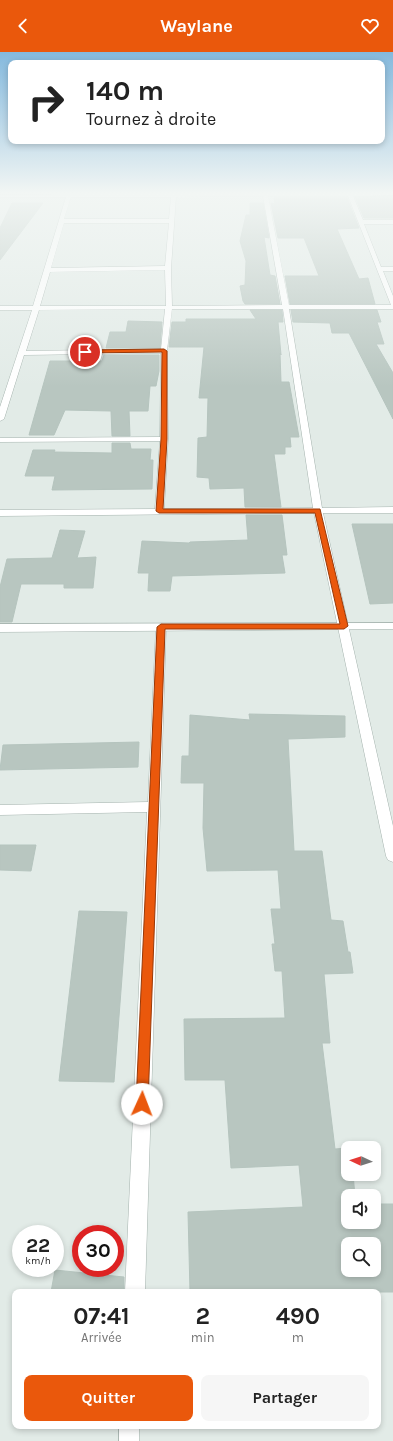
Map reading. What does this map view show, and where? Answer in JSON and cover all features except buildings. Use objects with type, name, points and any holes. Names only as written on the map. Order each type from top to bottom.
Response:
[{"type":"street","points":[[0,419],[51,257]]},
{"type":"street","points":[[159,511],[164,439],[164,351],[169,306],[169,257]]},
{"type":"street","points":[[276,257],[318,511],[344,626],[359,704],[388,808],[393,856]]},
{"type":"street","points":[[0,308],[393,306],[375,257]]},
{"type":"street","points":[[47,270],[168,268]]},
{"type":"street","points":[[380,269],[393,269]]},
{"type":"street","points":[[22,352],[164,351]]},
{"type":"street","points":[[0,440],[164,439]]},
{"type":"street","points":[[0,513],[393,510]]},
{"type":"street","points":[[0,628],[393,626]]},
{"type":"street","points":[[135,1289],[161,627]]},
{"type":"street","points":[[0,810],[154,807]]},
{"type":"street","points":[[129,1429],[129,1441]]},
{"type":"route","points":[[85,352],[164,351],[164,439],[159,511],[318,511],[344,626],[161,627],[142,1104]]}]
